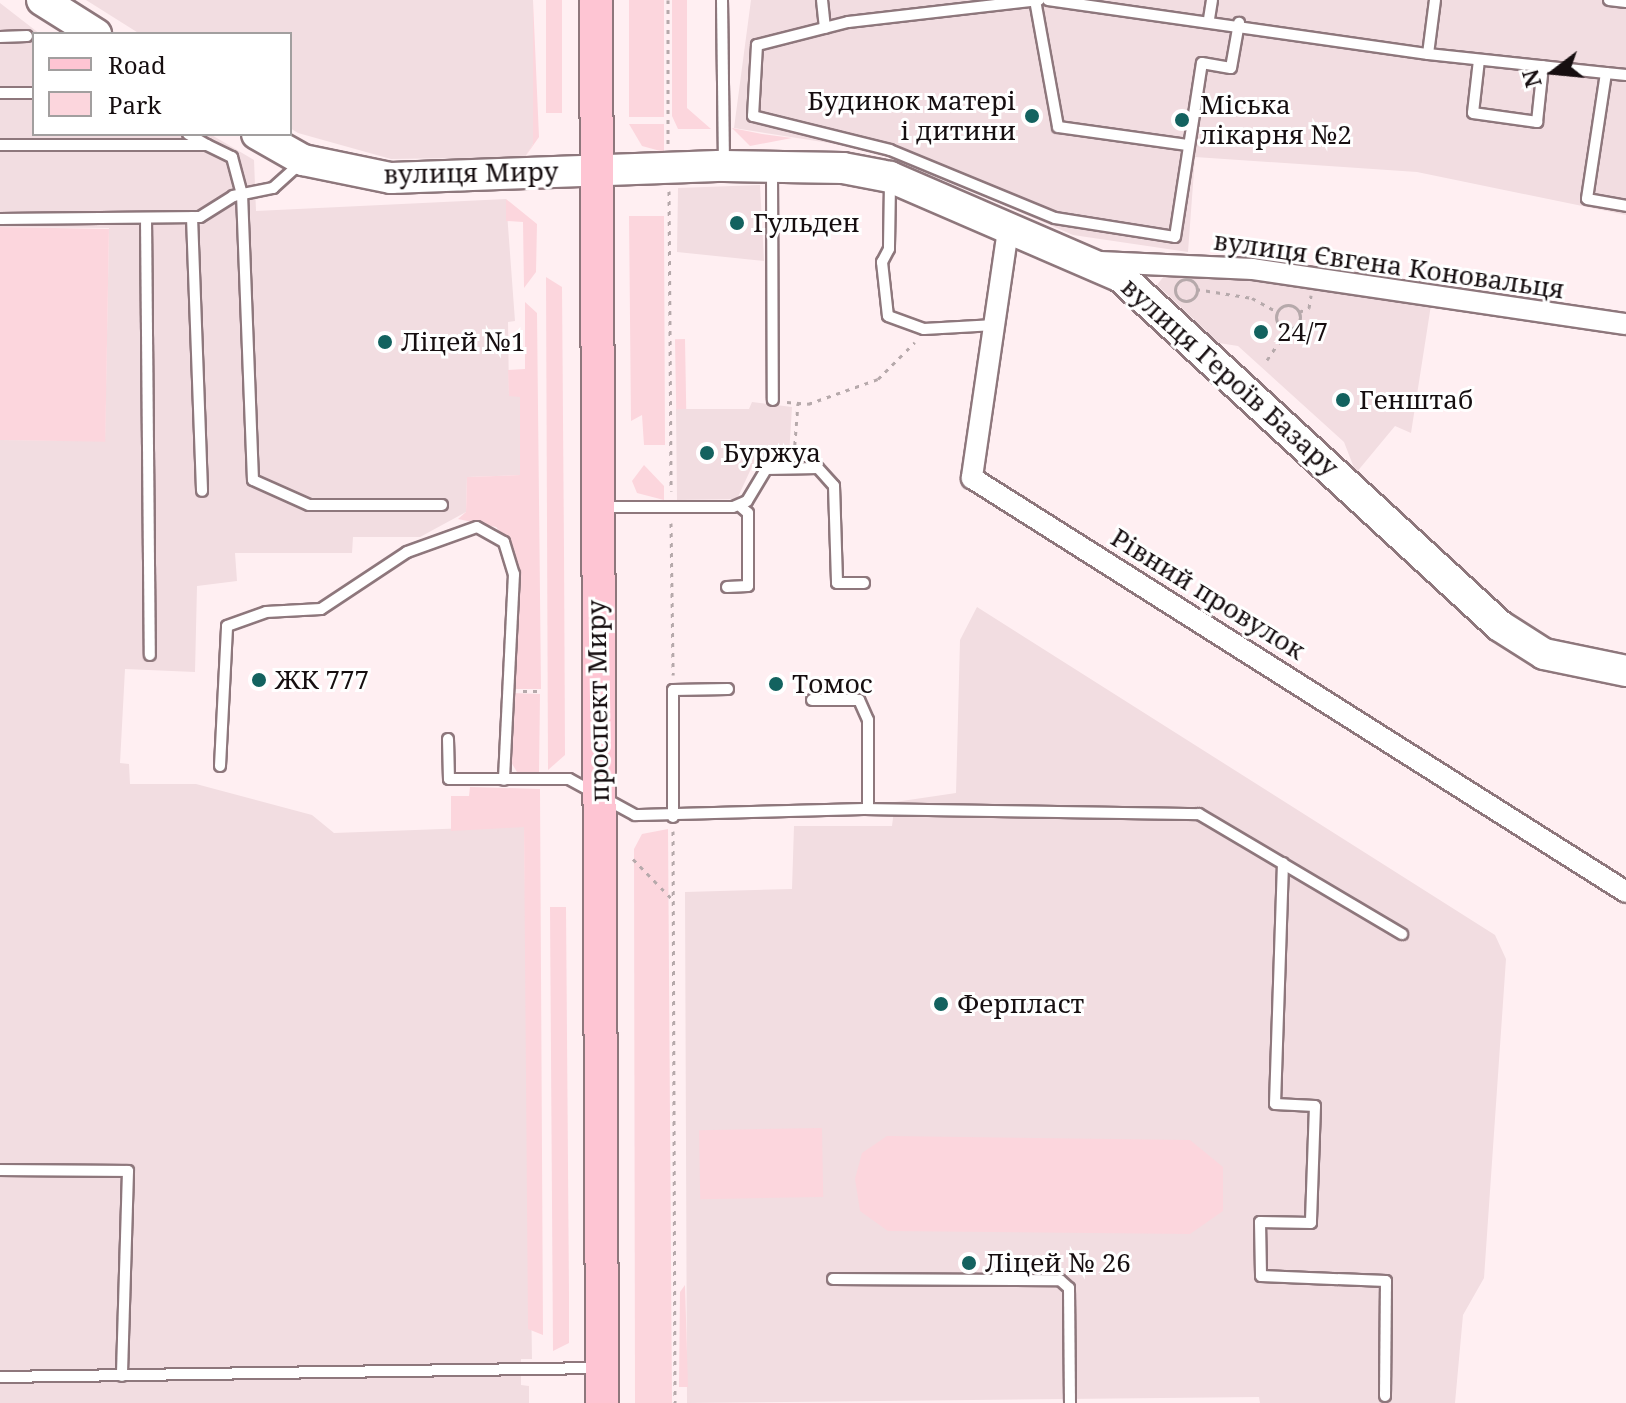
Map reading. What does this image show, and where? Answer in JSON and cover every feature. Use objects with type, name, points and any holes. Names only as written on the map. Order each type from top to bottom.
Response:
[{"type":"main road","points":[[42,0],[93,32]]},
{"type":"main road","name":"проспект Миру","points":[[596,0],[602,1403]]},
{"type":"main road","name":"вулиця Миру","points":[[261,136],[303,160],[391,178],[597,169]]},
{"type":"main road","name":"вулиця Героїв Базару","points":[[597,169],[772,166],[890,177],[954,191],[1008,230],[1096,261],[1193,339],[1500,626],[1544,654],[1626,671]]},
{"type":"street","name":"Рівний провулок","points":[[1008,230],[972,478],[1626,892]]},
{"type":"street","name":"вулиця Євгена Коновальця","points":[[1096,261],[1253,269],[1626,324]]},
{"type":"lane","points":[[722,0],[724,166]]},
{"type":"lane","points":[[822,0],[825,28]]},
{"type":"lane","points":[[1188,145],[1058,127],[1037,0],[825,28],[757,45],[753,116],[890,150],[954,191],[1063,221],[1175,237],[1202,63],[1231,68],[1239,23]]},
{"type":"lane","points":[[1048,0],[1239,23],[1428,54],[1626,75]]},
{"type":"lane","points":[[1209,19],[1212,0]]},
{"type":"lane","points":[[1428,54],[1435,0]]},
{"type":"lane","points":[[1609,0],[1626,2]]},
{"type":"lane","points":[[0,37],[27,36]]},
{"type":"lane","points":[[1479,60],[1473,113],[1537,122],[1543,66]]},
{"type":"lane","points":[[1606,73],[1587,199],[1626,206]]},
{"type":"lane","points":[[0,93],[32,93]]},
{"type":"lane","points":[[191,136],[232,157],[242,194],[253,480],[309,505],[442,505]]},
{"type":"lane","points":[[0,145],[207,145]]},
{"type":"lane","points":[[0,219],[192,217],[242,194],[273,188],[303,160]]},
{"type":"lane","points":[[772,166],[773,400]]},
{"type":"lane","points":[[890,177],[889,249],[882,262],[888,316],[924,329],[995,325]]},
{"type":"lane","points":[[192,217],[202,491]]},
{"type":"lane","points":[[146,218],[150,655]]},
{"type":"lane","points":[[740,506],[766,469],[818,468],[830,478],[837,583],[864,583]]},
{"type":"lane","points":[[596,507],[740,506],[748,513],[748,586],[727,587]]},
{"type":"lane","points":[[220,766],[227,626],[266,612],[321,609],[407,552],[477,527],[504,542],[514,574],[504,780]]},
{"type":"lane","points":[[673,817],[673,690],[728,689]]},
{"type":"lane","points":[[812,700],[859,700],[868,720],[868,809]]},
{"type":"lane","points":[[448,739],[449,779],[569,779],[635,815],[673,817],[868,809],[1199,814],[1402,934]]},
{"type":"lane","points":[[1283,863],[1275,1104],[1315,1106],[1311,1223],[1260,1222],[1261,1276],[1386,1281],[1385,1396]]},
{"type":"lane","points":[[0,1170],[128,1171],[122,1376]]},
{"type":"lane","points":[[833,1279],[1060,1280],[1069,1288],[1070,1403]]},
{"type":"lane","points":[[0,1377],[601,1368]]},
{"type":"path","points":[[668,0],[668,152]]},
{"type":"path","points":[[668,183],[673,690]]},
{"type":"path","points":[[1196,289],[1187,301],[1175,293],[1184,280],[1196,289],[1252,298],[1277,312],[1288,329]]},
{"type":"path","points":[[1267,360],[1299,312],[1309,308],[1311,287]]},
{"type":"path","points":[[1277,312],[1287,305],[1299,312]]},
{"type":"path","points":[[793,467],[798,403],[878,379],[910,351]]},
{"type":"path","points":[[673,817],[675,1403]]},
{"type":"path","points":[[633,859],[674,901]]},
{"type":"shaded area","points":[[86,0],[533,0],[533,144],[525,157],[391,159],[298,133],[292,129],[292,32],[137,32]]},
{"type":"shaded area","name":"Міська лікарня №2","points":[[751,0],[1626,0],[1626,215],[1417,172],[1195,157],[1188,252],[1073,235],[880,151],[734,128]]},
{"type":"shaded area","points":[[0,3],[37,32],[32,32],[32,136],[213,136],[254,160],[256,211],[506,199],[515,321],[508,322],[509,396],[520,396],[520,475],[467,477],[466,512],[420,537],[353,537],[352,553],[235,553],[237,581],[197,586],[195,672],[125,669],[120,763],[129,764],[130,784],[196,784],[312,815],[334,833],[524,826],[532,1359],[521,1359],[521,1385],[529,1386],[529,1403],[0,1403],[0,440],[105,441],[109,228],[0,227]]},
{"type":"shaded area","points":[[760,185],[764,261],[677,252],[678,188]]},
{"type":"shaded area","points":[[1230,274],[1431,305],[1411,433],[1395,426],[1356,473],[1344,442],[1238,346],[1219,343],[1157,285],[1164,276]]},
{"type":"shaded area","points":[[752,402],[792,407],[789,456],[756,458],[737,499],[677,500],[676,409],[749,409]]},
{"type":"shaded area","points":[[977,607],[1495,935],[1506,959],[1484,1278],[1463,1315],[1455,1403],[1260,1403],[1259,1397],[687,1403],[685,892],[792,889],[794,826],[892,826],[895,802],[956,793],[960,640]]},
{"type":"green space","points":[[533,0],[539,137],[525,157],[533,144]]},
{"type":"green space","points":[[546,0],[562,0],[562,113],[546,113]]},
{"type":"green space","points":[[629,0],[664,0],[664,117],[629,117]]},
{"type":"green space","points":[[672,0],[687,0],[687,108],[711,129],[678,129],[672,116]]},
{"type":"green space","points":[[629,124],[664,124],[664,152],[642,146]]},
{"type":"green space","points":[[732,128],[762,134],[792,138],[750,146]]},
{"type":"green space","points":[[506,199],[537,224],[536,272],[524,288],[523,222],[506,221]]},
{"type":"green space","points":[[629,216],[664,216],[665,445],[644,445],[642,415],[631,421]]},
{"type":"green space","points":[[0,227],[109,229],[105,442],[0,440]]},
{"type":"green space","points":[[546,277],[562,287],[565,755],[548,770]]},
{"type":"green space","points":[[525,302],[537,313],[541,689],[514,689],[514,548],[496,527],[458,519],[466,512],[467,477],[520,475],[520,397],[509,396],[508,370],[525,369]]},
{"type":"green space","points":[[675,339],[685,339],[686,409],[676,409]]},
{"type":"green space","points":[[644,465],[664,486],[664,500],[637,493],[632,481]]},
{"type":"green space","points":[[511,693],[540,694],[539,772],[517,772],[511,762]]},
{"type":"green space","points":[[470,787],[540,789],[543,1335],[528,1329],[524,827],[451,831],[451,796],[469,796]]},
{"type":"green space","points":[[668,829],[672,1403],[635,1403],[634,849],[642,834]]},
{"type":"green space","points":[[550,907],[566,907],[569,1296],[569,1343],[553,1351]]},
{"type":"green space","points":[[822,1128],[823,1197],[700,1199],[699,1130]]},
{"type":"green space","points":[[887,1136],[1190,1140],[1223,1167],[1223,1211],[1190,1234],[888,1231],[860,1211],[855,1179],[862,1153]]},
{"type":"green space","points":[[685,1285],[688,1387],[679,1387],[680,1292]]},
{"type":"place","name":"Будинок матері і дитини","points":[[1032,116]]},
{"type":"place","name":"Міська лікарня №2","points":[[1182,120]]},
{"type":"place","name":"Гульден","points":[[737,223]]},
{"type":"place","name":"24/7","points":[[1261,332]]},
{"type":"place","name":"Ліцей №1","points":[[385,342]]},
{"type":"place","name":"Генштаб","points":[[1343,400]]},
{"type":"place","name":"Буржуа","points":[[707,453]]},
{"type":"place","name":"ЖК 777","points":[[259,680]]},
{"type":"place","name":"Томос","points":[[776,684]]},
{"type":"place","name":"Ферпласт","points":[[941,1004]]},
{"type":"place","name":"Ліцей № 26","points":[[969,1263]]}]
